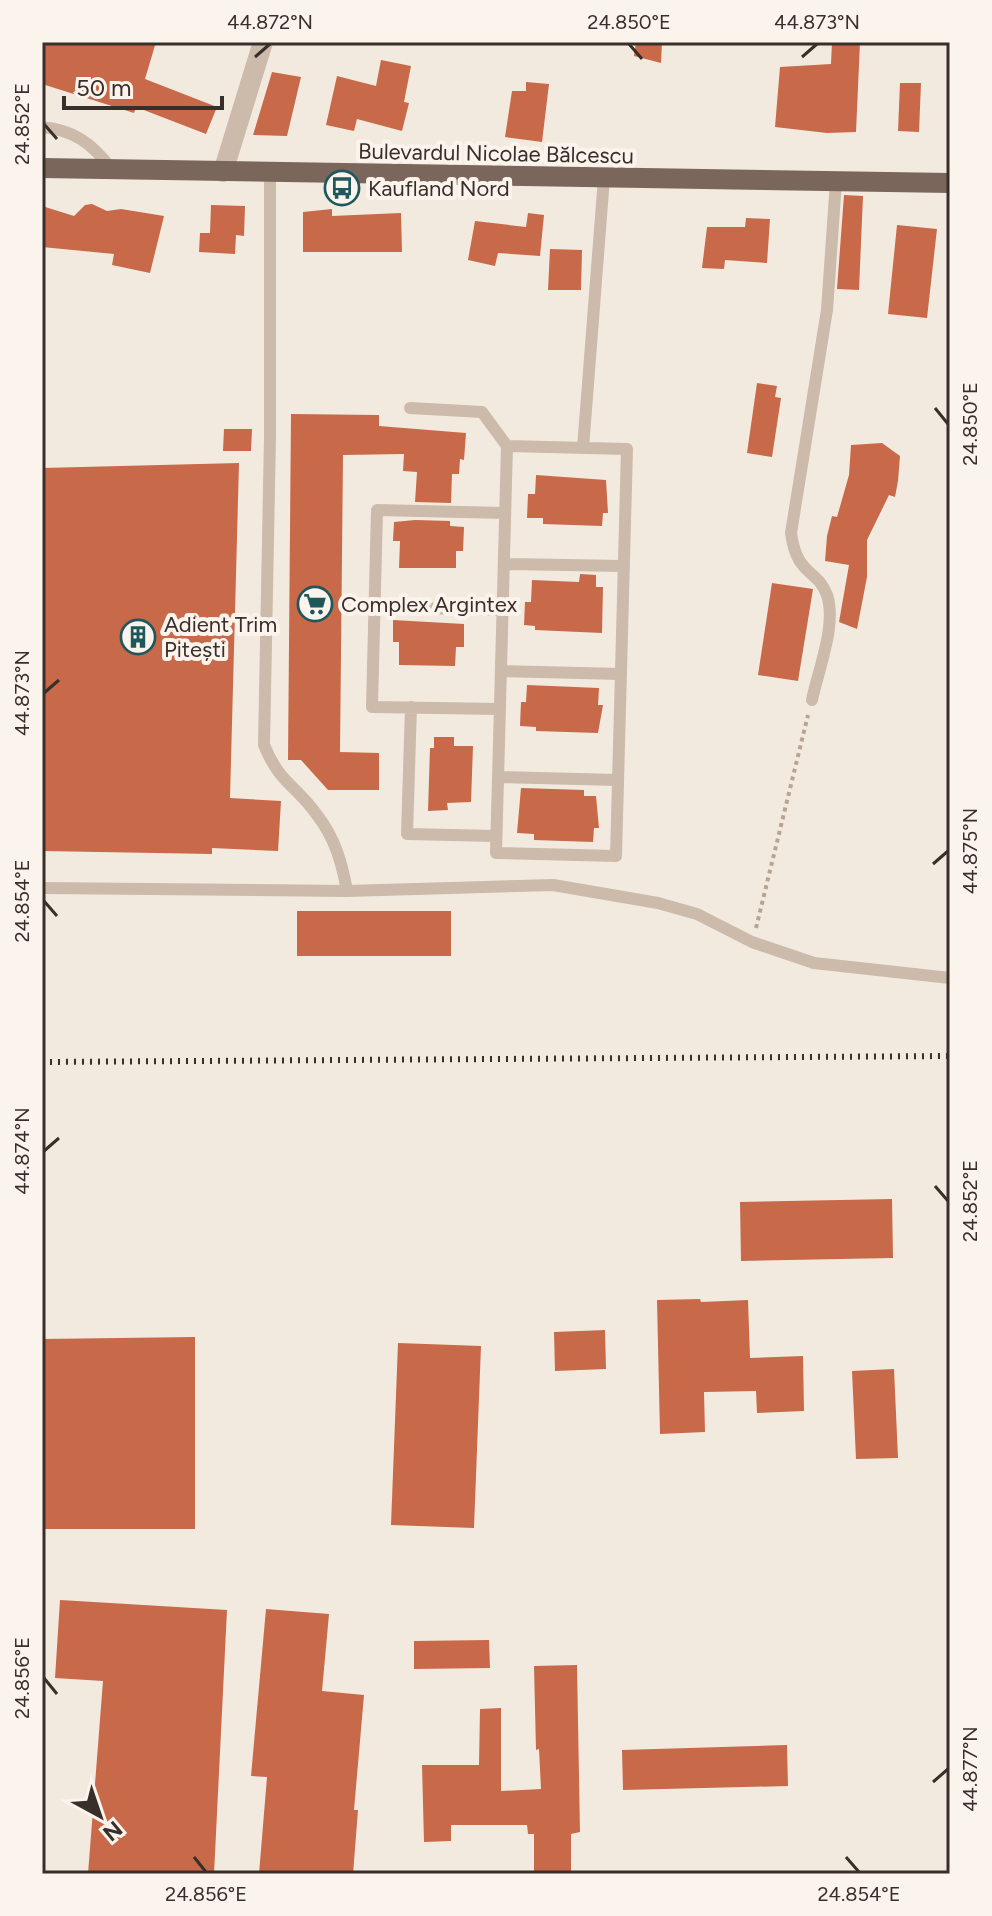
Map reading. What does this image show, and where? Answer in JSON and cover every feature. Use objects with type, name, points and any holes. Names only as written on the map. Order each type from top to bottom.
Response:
[{"type":"main road","name":"Bulevardul Nicolae Bălcescu","points":[[42,168],[950,183]]},
{"type":"street","points":[[223,172],[263,42]]},
{"type":"lane","points":[[42,127],[65,129],[84,140],[111,168]]},
{"type":"lane","points":[[270,174],[270,436],[264,745],[275,772],[317,814],[341,857],[347,891]]},
{"type":"lane","points":[[583,448],[604,178]]},
{"type":"lane","points":[[812,700],[829,621],[827,597],[794,556],[791,533],[827,310],[836,181]]},
{"type":"lane","points":[[410,408],[482,412],[507,446],[496,853],[616,856],[627,449],[507,446]]},
{"type":"lane","points":[[500,709],[372,707],[374,607],[377,510],[505,513]]},
{"type":"lane","points":[[504,564],[624,566]]},
{"type":"lane","points":[[374,607],[502,610]]},
{"type":"lane","points":[[501,671],[621,674]]},
{"type":"lane","points":[[411,707],[407,834],[496,836]]},
{"type":"lane","points":[[498,777],[618,780]]},
{"type":"lane","points":[[42,888],[347,891],[553,885],[658,903],[697,914],[752,942],[814,963],[950,978]]},
{"type":"path","points":[[752,942],[812,700]]},
{"type":"building","points":[[42,42],[156,42],[145,79],[217,107],[206,134],[136,107],[134,113],[42,84]]},
{"type":"building","points":[[636,42],[662,42],[661,63],[634,56]]},
{"type":"building","points":[[832,42],[860,42],[856,132],[827,133],[775,127],[780,67],[831,64]]},
{"type":"building","points":[[381,60],[411,66],[404,102],[409,103],[402,131],[357,119],[354,131],[326,125],[337,76],[376,86]]},
{"type":"building","points":[[272,72],[301,77],[287,136],[253,135]]},
{"type":"building","points":[[526,82],[549,84],[542,142],[505,137],[512,91],[526,91]]},
{"type":"building","points":[[900,83],[921,83],[919,132],[898,131]]},
{"type":"building","points":[[844,195],[863,196],[859,290],[837,289]]},
{"type":"building","points":[[92,204],[107,211],[121,209],[164,216],[150,273],[112,265],[114,254],[42,247],[42,206],[74,216],[85,205]]},
{"type":"building","points":[[211,205],[245,206],[244,236],[236,235],[235,254],[199,252],[200,233],[210,233]]},
{"type":"building","points":[[332,209],[332,216],[401,213],[402,252],[303,252],[303,212]]},
{"type":"building","points":[[528,213],[544,215],[540,256],[498,253],[495,266],[468,260],[475,221],[526,227]]},
{"type":"building","points":[[746,218],[770,219],[767,263],[725,260],[724,269],[702,268],[707,227],[745,227]]},
{"type":"building","points":[[897,225],[937,229],[927,318],[888,314]]},
{"type":"building","points":[[550,249],[582,250],[581,290],[548,290]]},
{"type":"building","points":[[757,383],[777,386],[775,397],[781,398],[772,457],[747,453]]},
{"type":"building","name":"Complex Argintex","points":[[291,414],[379,415],[379,426],[466,433],[464,460],[460,459],[459,474],[452,474],[451,503],[415,502],[417,472],[403,471],[404,454],[343,455],[340,752],[379,753],[379,790],[328,790],[301,760],[288,760]]},
{"type":"building","points":[[224,429],[252,429],[251,451],[223,451]]},
{"type":"building","points":[[882,443],[900,456],[898,481],[895,497],[889,495],[867,540],[867,577],[857,629],[839,622],[849,565],[825,561],[827,536],[832,516],[837,517],[849,475],[851,445]]},
{"type":"building","name":"Adient Trim Pitești","points":[[239,463],[230,798],[281,801],[278,851],[212,848],[212,854],[42,851],[42,468]]},
{"type":"building","points":[[536,475],[606,480],[608,513],[603,513],[602,526],[543,524],[543,518],[527,518],[528,494],[535,494]]},
{"type":"building","points":[[450,521],[450,526],[464,527],[463,551],[456,551],[456,568],[399,568],[400,541],[393,541],[394,522]]},
{"type":"building","points":[[580,574],[596,575],[596,587],[603,587],[602,633],[535,630],[535,626],[524,625],[525,602],[531,602],[532,580],[579,582]]},
{"type":"building","points":[[772,583],[813,589],[798,681],[758,675]]},
{"type":"building","points":[[393,620],[464,624],[464,647],[456,647],[455,666],[399,665],[399,642],[393,642]]},
{"type":"building","points":[[527,685],[599,688],[598,705],[603,705],[598,733],[536,731],[536,727],[520,726],[521,702],[526,702]]},
{"type":"building","points":[[434,737],[454,737],[454,746],[473,746],[471,802],[447,803],[448,810],[428,811],[430,748],[434,748]]},
{"type":"building","points":[[521,788],[584,790],[584,796],[596,796],[599,828],[594,828],[593,842],[534,840],[534,834],[517,833]]},
{"type":"building","points":[[297,911],[451,911],[451,956],[297,956]]},
{"type":"building","points":[[892,1199],[893,1258],[741,1261],[740,1202]]},
{"type":"building","points":[[700,1299],[701,1302],[748,1300],[750,1358],[803,1356],[804,1411],[757,1413],[756,1391],[704,1392],[705,1432],[660,1434],[657,1300]]},
{"type":"building","points":[[605,1330],[606,1369],[555,1371],[554,1332]]},
{"type":"building","points":[[195,1337],[195,1529],[42,1529],[42,1339]]},
{"type":"building","points":[[398,1343],[481,1346],[474,1528],[391,1525]]},
{"type":"building","points":[[894,1369],[898,1458],[856,1459],[852,1371]]},
{"type":"building","points":[[60,1600],[227,1610],[214,1874],[88,1874],[103,1681],[55,1678]]},
{"type":"building","points":[[266,1609],[329,1614],[322,1691],[364,1695],[354,1810],[358,1810],[353,1874],[259,1874],[267,1777],[251,1776]]},
{"type":"building","points":[[489,1640],[490,1668],[414,1669],[414,1641]]},
{"type":"building","points":[[577,1665],[580,1832],[571,1834],[571,1874],[534,1874],[534,1834],[528,1834],[527,1825],[451,1825],[451,1841],[424,1842],[422,1765],[479,1765],[480,1709],[501,1708],[501,1791],[541,1789],[539,1749],[536,1750],[534,1666]]},
{"type":"building","points":[[787,1745],[788,1786],[623,1790],[622,1750]]},
{"type":"railway","points":[[42,1062],[950,1056]]},
{"type":"place","name":"Kaufland Nord","points":[[342,188]]},
{"type":"place","name":"Complex Argintex","points":[[315,604]]},
{"type":"place","name":"Adient Trim Pitești","points":[[138,637]]}]
